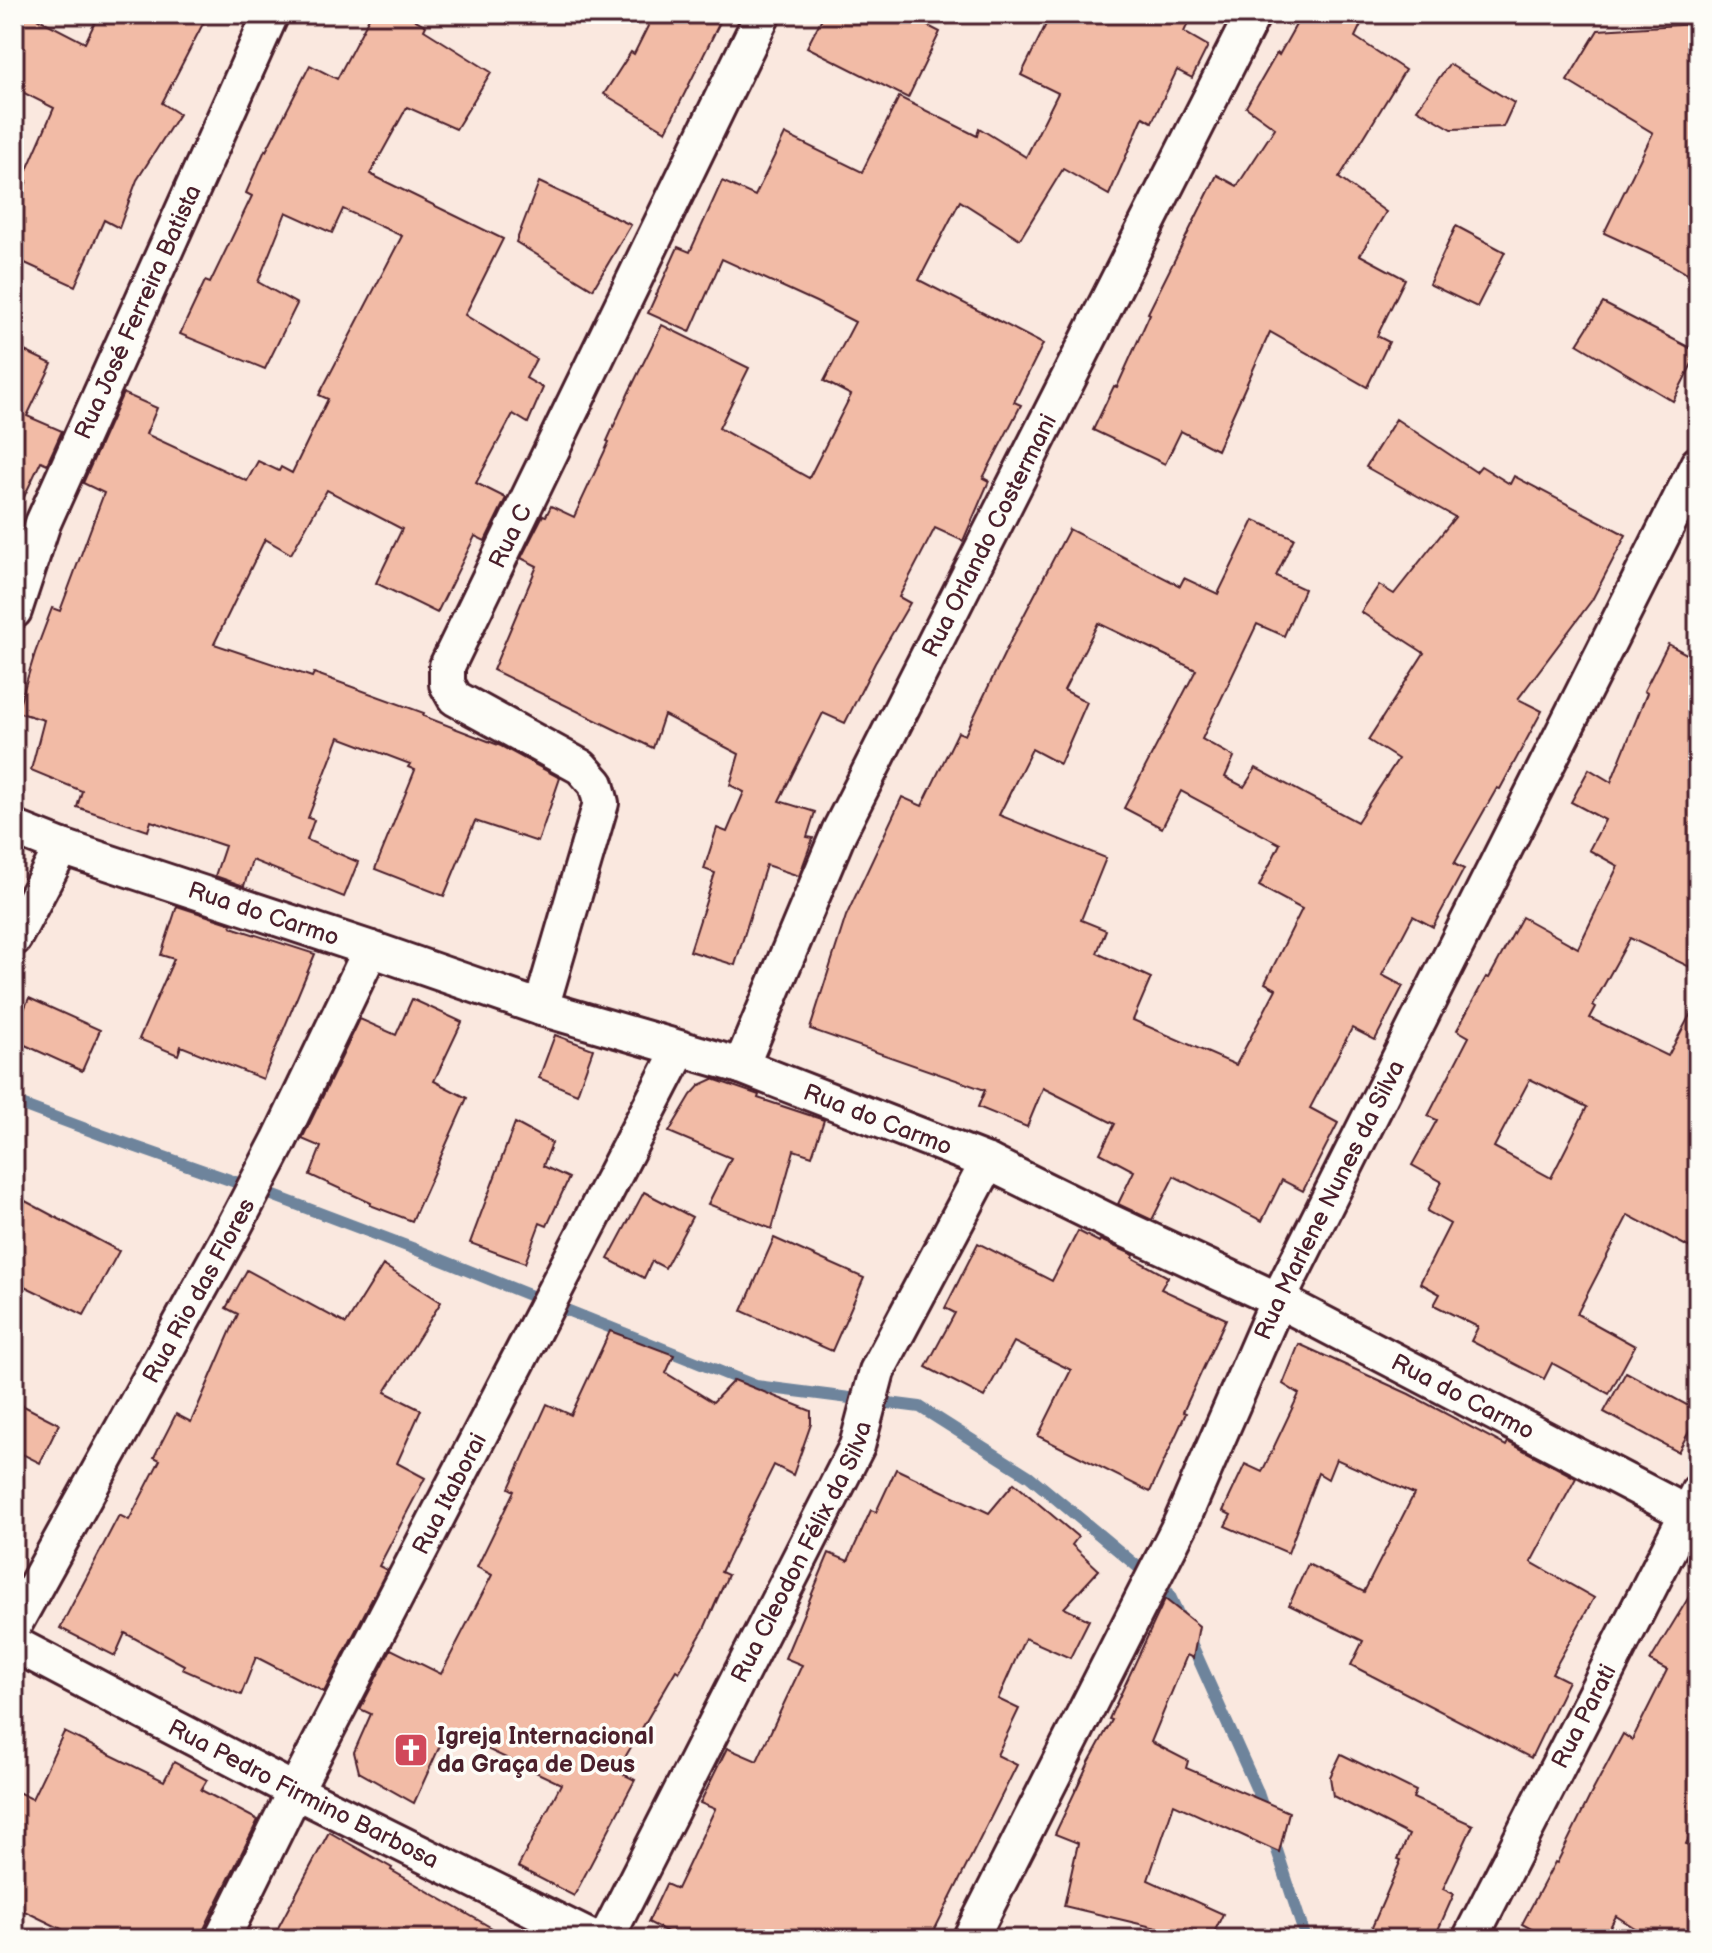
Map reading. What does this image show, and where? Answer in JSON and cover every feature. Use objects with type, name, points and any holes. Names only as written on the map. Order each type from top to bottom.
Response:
[{"type":"street","name":"Rua José Ferreira Batista","points":[[14,611],[43,523],[271,14]]},
{"type":"street","name":"Rua C","points":[[541,1008],[601,803],[599,793],[596,784],[581,767],[455,698],[447,684],[447,666],[763,14]]},
{"type":"street","name":"Rua Orlando Costermani","points":[[741,1066],[839,832],[1253,14]]},
{"type":"street","name":"Rua Marlene Nunes da Silva","points":[[970,1939],[1181,1523],[1278,1300],[1698,464]]},
{"type":"street","name":"Rua do Carmo","points":[[14,828],[62,847],[541,1008],[741,1066],[988,1162],[1278,1300],[1694,1508]]},
{"type":"street","points":[[14,938],[62,847]]},
{"type":"street","name":"Rua Rio das Flores","points":[[14,1625],[234,1227],[371,949]]},
{"type":"street","name":"Rua Itaborai","points":[[222,1939],[295,1791],[680,1049]]},
{"type":"street","name":"Rua Cleodon Félix da Silva","points":[[606,1939],[857,1446],[877,1371],[988,1162]]},
{"type":"street","name":"Rua Parati","points":[[1470,1939],[1694,1508]]},
{"type":"street","name":"Rua Pedro Firmino Barbosa","points":[[14,1644],[295,1791],[593,1939]]},
{"type":"building","points":[[14,14],[29,14],[85,43],[99,14],[208,14],[162,103],[179,114],[137,180],[119,228],[104,220],[75,286],[14,258],[14,207],[54,108],[14,88]]},
{"type":"building","points":[[371,14],[405,14],[426,26],[424,30],[491,72],[456,129],[407,107],[370,174],[503,239],[465,315],[536,359],[526,378],[543,388],[528,423],[513,414],[476,483],[506,498],[485,541],[475,536],[437,613],[376,583],[402,529],[327,490],[291,554],[265,539],[214,644],[312,677],[314,673],[424,713],[423,716],[501,746],[560,778],[538,842],[475,821],[444,896],[375,869],[415,770],[408,767],[410,764],[339,737],[308,818],[314,820],[307,840],[358,862],[344,897],[252,860],[244,886],[215,876],[225,846],[151,821],[148,831],[77,807],[82,791],[31,770],[44,720],[17,712],[52,608],[60,611],[104,493],[83,483],[123,393],[157,408],[146,434],[247,481],[258,461],[279,471],[281,467],[292,473],[328,399],[319,395],[402,236],[343,209],[332,233],[286,212],[258,282],[297,304],[265,369],[180,334],[205,281],[210,283],[252,196],[246,193],[265,150],[310,65],[337,79]]},
{"type":"building","points":[[654,14],[724,14],[666,131],[604,94],[631,52],[634,54]]},
{"type":"building","points":[[824,14],[905,14],[940,32],[908,98],[807,47]]},
{"type":"building","points":[[1051,14],[1192,14],[1184,32],[1208,46],[1192,78],[1177,70],[1152,122],[1143,117],[1109,195],[1063,169],[1020,239],[960,201],[919,280],[1043,344],[1014,402],[1021,405],[983,478],[989,481],[963,541],[935,528],[899,597],[910,603],[845,723],[823,713],[779,801],[815,812],[807,837],[813,838],[799,876],[766,865],[735,965],[690,951],[715,873],[704,869],[717,828],[727,832],[744,792],[730,785],[739,754],[664,715],[653,748],[493,670],[537,566],[521,558],[543,515],[546,516],[551,506],[574,517],[662,325],[749,368],[719,428],[809,478],[851,395],[824,381],[855,322],[722,259],[690,332],[648,313],[678,247],[690,252],[722,181],[755,196],[785,134],[862,172],[899,97],[977,136],[979,128],[1026,157],[1058,93],[1021,75]]},
{"type":"building","points":[[1302,14],[1366,14],[1355,37],[1405,70],[1339,178],[1386,212],[1360,255],[1405,279],[1377,336],[1389,342],[1367,387],[1270,332],[1217,450],[1181,431],[1165,464],[1093,430],[1114,386],[1117,387],[1148,313],[1217,175],[1237,186],[1275,128],[1246,107]]},
{"type":"building","points":[[1696,24],[1698,280],[1604,233],[1653,133],[1567,81],[1598,30]]},
{"type":"building","points":[[1449,64],[1514,103],[1503,127],[1452,129],[1417,109]]},
{"type":"building","points":[[539,182],[631,225],[593,289],[516,242]]},
{"type":"building","points":[[1456,226],[1505,252],[1477,307],[1429,284]]},
{"type":"building","points":[[1603,303],[1698,352],[1673,401],[1577,344]]},
{"type":"building","points":[[14,346],[52,364],[27,416],[62,431],[47,464],[41,461],[14,518]]},
{"type":"building","points":[[1396,419],[1476,472],[1481,466],[1510,484],[1514,476],[1626,535],[1592,600],[1518,699],[1542,711],[1500,789],[1497,788],[1454,864],[1464,869],[1433,927],[1413,916],[1382,975],[1403,986],[1375,1040],[1352,1028],[1310,1108],[1338,1123],[1303,1191],[1282,1180],[1262,1221],[1174,1176],[1152,1220],[1118,1204],[1134,1171],[1100,1153],[1115,1124],[1043,1088],[1027,1127],[978,1107],[985,1090],[810,1029],[846,916],[902,797],[922,806],[958,732],[965,735],[1069,529],[1180,586],[1184,578],[1218,594],[1254,520],[1294,538],[1276,576],[1304,589],[1284,636],[1257,624],[1202,739],[1234,757],[1225,777],[1244,787],[1256,768],[1357,822],[1398,759],[1368,740],[1424,653],[1361,612],[1379,585],[1394,594],[1455,517],[1366,467]],"holes":[[[1098,623],[1196,670],[1124,808],[1162,828],[1181,791],[1280,844],[1259,886],[1302,909],[1265,983],[1276,989],[1236,1065],[1133,1020],[1151,978],[1097,953],[1106,930],[1081,920],[1106,858],[999,815],[1032,749],[1060,764],[1087,702],[1064,690]]]},
{"type":"building","points":[[1668,644],[1698,660],[1698,971],[1630,938],[1593,1005],[1596,1007],[1590,1018],[1668,1056],[1698,1000],[1698,1252],[1628,1215],[1577,1314],[1635,1346],[1609,1394],[1552,1363],[1544,1379],[1471,1341],[1478,1327],[1434,1305],[1440,1294],[1420,1283],[1450,1224],[1427,1211],[1442,1182],[1412,1165],[1437,1120],[1428,1116],[1469,1037],[1457,1030],[1522,917],[1578,948],[1618,866],[1589,850],[1605,820],[1571,802],[1589,769],[1611,782],[1647,693],[1644,691]],"holes":[[[1530,1079],[1587,1107],[1551,1178],[1494,1147]]]},
{"type":"building","points":[[177,906],[315,954],[263,1079],[181,1046],[178,1055],[139,1039],[174,959],[161,955]]},
{"type":"building","points":[[29,998],[100,1030],[82,1071],[14,1040],[14,1032]]},
{"type":"building","points":[[412,999],[462,1022],[434,1081],[467,1098],[412,1221],[370,1205],[310,1175],[321,1147],[302,1139],[360,1019],[396,1035]]},
{"type":"building","points":[[555,1035],[593,1049],[577,1094],[539,1078]]},
{"type":"building","points":[[713,1079],[824,1120],[812,1156],[794,1150],[772,1229],[708,1204],[731,1158],[669,1132],[691,1095],[700,1085]]},
{"type":"building","points":[[515,1123],[552,1143],[543,1166],[569,1178],[547,1226],[540,1223],[525,1263],[470,1243]]},
{"type":"building","points":[[644,1192],[692,1217],[665,1268],[652,1261],[644,1278],[608,1259]]},
{"type":"building","points":[[14,1195],[119,1251],[84,1315],[14,1281]]},
{"type":"building","points":[[1078,1231],[1134,1255],[1133,1258],[1168,1277],[1161,1289],[1226,1319],[1150,1492],[1038,1436],[1071,1370],[1014,1342],[984,1397],[926,1367],[955,1313],[945,1308],[978,1243],[1052,1281]]},
{"type":"building","points":[[774,1238],[864,1278],[832,1351],[742,1311]]},
{"type":"building","points":[[383,1265],[441,1302],[385,1392],[421,1410],[397,1463],[425,1478],[379,1566],[387,1570],[324,1692],[256,1657],[241,1695],[182,1669],[184,1665],[125,1633],[115,1656],[60,1628],[119,1515],[129,1520],[160,1460],[154,1457],[176,1414],[191,1422],[238,1314],[226,1308],[247,1270],[346,1324]]},
{"type":"building","points":[[610,1331],[674,1355],[666,1373],[713,1402],[734,1380],[811,1411],[811,1424],[793,1475],[774,1465],[721,1572],[728,1575],[704,1629],[679,1672],[676,1670],[617,1771],[635,1780],[574,1896],[518,1867],[561,1784],[447,1730],[414,1803],[359,1772],[354,1752],[371,1714],[360,1709],[391,1649],[441,1674],[492,1575],[477,1567],[514,1491],[509,1488],[547,1404],[571,1415]]},
{"type":"building","points":[[1299,1344],[1409,1394],[1506,1446],[1508,1442],[1576,1478],[1531,1562],[1594,1598],[1552,1673],[1568,1681],[1531,1758],[1351,1665],[1363,1641],[1289,1605],[1308,1564],[1364,1592],[1414,1494],[1336,1459],[1328,1479],[1318,1473],[1288,1553],[1225,1526],[1231,1515],[1223,1511],[1245,1464],[1262,1472],[1299,1394],[1283,1384]]},
{"type":"building","points":[[1626,1372],[1698,1411],[1678,1452],[1604,1412]]},
{"type":"building","points":[[14,1401],[59,1424],[40,1463],[14,1450]]},
{"type":"building","points":[[896,1469],[989,1513],[1014,1483],[1078,1537],[1072,1545],[1099,1570],[1064,1608],[1089,1620],[1070,1658],[1025,1638],[998,1699],[1019,1709],[997,1755],[1017,1765],[930,1939],[681,1939],[648,1922],[666,1884],[677,1889],[715,1809],[700,1803],[727,1748],[757,1761],[802,1665],[785,1658],[829,1553],[848,1561],[871,1510],[876,1512]]},
{"type":"building","points":[[1698,1582],[1698,1822],[1686,1844],[1698,1851],[1698,1939],[1652,1939],[1616,1916],[1604,1939],[1550,1939],[1522,1924],[1623,1734],[1632,1740],[1667,1670],[1650,1661]]},
{"type":"building","points":[[1165,1599],[1199,1626],[1193,1658],[1187,1655],[1151,1742],[1188,1761],[1186,1768],[1289,1812],[1279,1852],[1174,1804],[1148,1880],[1223,1914],[1211,1939],[1162,1939],[1165,1930],[1064,1906],[1078,1843],[1055,1834],[1112,1720],[1109,1719]]},
{"type":"building","points":[[64,1732],[164,1781],[174,1762],[207,1780],[201,1790],[258,1820],[199,1939],[82,1939],[14,1906],[14,1790],[32,1799]]},
{"type":"building","points":[[1341,1754],[1416,1791],[1413,1798],[1473,1825],[1443,1889],[1454,1894],[1434,1939],[1367,1939],[1409,1835],[1333,1796],[1330,1777]]},
{"type":"building","points":[[329,1832],[391,1870],[511,1939],[272,1939]]},
{"type":"waterway","points":[[14,1102],[412,1248],[756,1386],[920,1407],[1029,1476],[1168,1592],[1181,1620]]},
{"type":"waterway","points":[[1188,1636],[1265,1814]]},
{"type":"waterway","points":[[1272,1835],[1306,1939]]},
{"type":"place","name":"Igreja Internacional da Graça de Deus","points":[[411,1750]]}]
